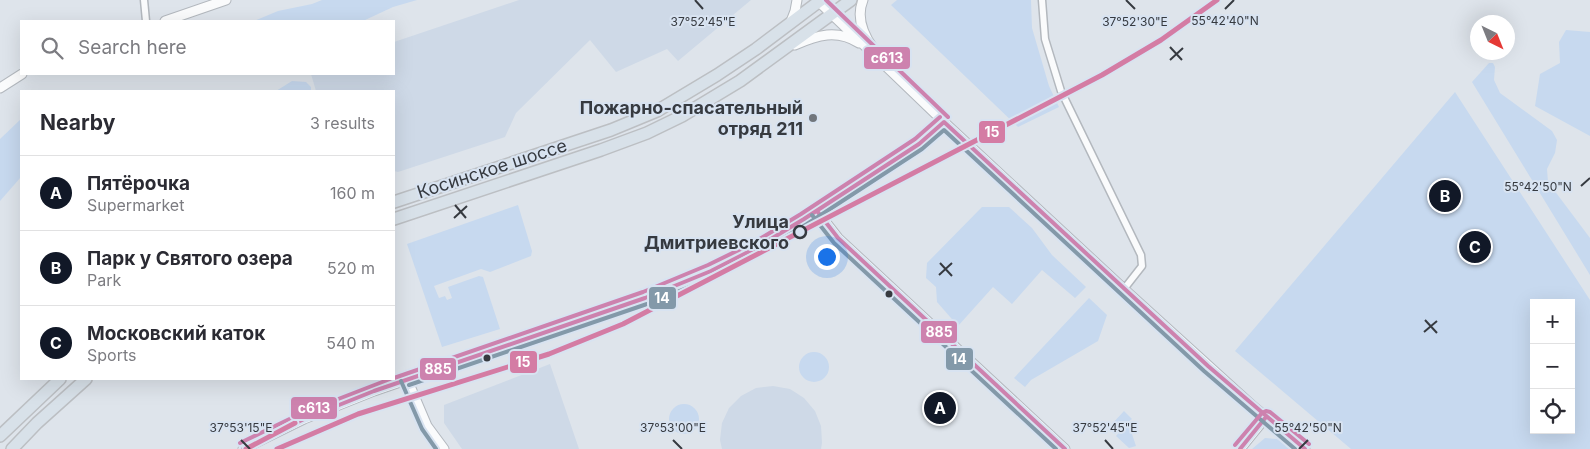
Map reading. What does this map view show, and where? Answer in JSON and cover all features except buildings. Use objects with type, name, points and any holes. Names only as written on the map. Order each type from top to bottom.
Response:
[{"type":"highway","name":"Косинское шоссе","points":[[395,202],[611,130],[657,111],[717,75],[821,0]]},
{"type":"highway","name":"Косинское шоссе","points":[[395,219],[647,133],[701,105],[740,80],[851,0]]},
{"type":"highway","points":[[0,435],[59,380]]},
{"type":"highway","points":[[12,449],[36,423],[85,380]]},
{"type":"street","points":[[144,0],[146,20]]},
{"type":"street","points":[[168,20],[226,0]]},
{"type":"street","points":[[789,24],[795,12],[797,0]]},
{"type":"street","points":[[821,0],[944,122],[1124,289],[1266,417],[1305,449]]},
{"type":"street","points":[[863,0],[860,12],[862,25],[871,49]]},
{"type":"street","points":[[1042,0],[1045,39],[1061,91],[1141,255],[1142,266],[1124,289]]},
{"type":"street","points":[[784,50],[820,35],[829,34],[853,39],[871,49]]},
{"type":"street","points":[[0,88],[20,75]]},
{"type":"street","points":[[243,449],[304,419],[407,379],[644,298],[688,281],[747,253],[817,211],[919,144],[944,122]]},
{"type":"street","points":[[817,211],[838,238],[1065,449]]},
{"type":"street","points":[[407,379],[427,426],[444,449]]},
{"type":"street","points":[[1240,449],[1266,417]]},
{"type":"shaded area","points":[[322,0],[417,0],[393,7],[365,20],[256,20],[278,11]]},
{"type":"shaded area","points":[[519,0],[751,0],[678,61],[667,49],[616,72],[590,40],[516,113],[505,137],[398,172],[395,171],[395,90],[316,90],[311,75],[395,75],[395,42]]},
{"type":"shaded area","points":[[897,0],[1031,0],[1032,28],[1049,86],[1059,107],[1018,127],[891,5]]},
{"type":"shaded area","points":[[1566,30],[1590,32],[1590,136],[1535,106],[1540,74],[1560,63],[1559,42]]},
{"type":"shaded area","points":[[1489,63],[1493,63],[1495,67],[1494,80],[1500,93],[1552,131],[1557,140],[1555,153],[1547,169],[1548,182],[1590,238],[1590,275],[1472,82]]},
{"type":"shaded area","points":[[292,81],[306,82],[311,87],[311,90],[278,90]]},
{"type":"shaded area","points":[[1455,92],[1590,300],[1590,449],[1351,449],[1235,351]]},
{"type":"shaded area","points":[[20,120],[20,178],[0,201],[0,139]]},
{"type":"shaded area","points":[[518,205],[532,251],[531,256],[490,272],[481,269],[434,286],[439,298],[445,296],[447,300],[452,298],[448,287],[479,276],[483,277],[500,329],[442,347],[407,244]]},
{"type":"shaded area","points":[[982,207],[1009,207],[1032,228],[1052,255],[1086,287],[1075,298],[1042,270],[1012,304],[993,287],[958,326],[937,302],[936,287],[926,278],[927,263]]},
{"type":"shaded area","points":[[1089,298],[1107,315],[1098,341],[1031,380],[1025,387],[1014,378]]},
{"type":"shaded area","points":[[814,352],[825,356],[829,367],[825,378],[814,382],[803,378],[799,367],[803,356]]},
{"type":"shaded area","points":[[550,364],[579,449],[462,449],[444,423],[444,405]]},
{"type":"shaded area","points":[[773,386],[790,389],[804,398],[815,411],[821,426],[821,449],[722,449],[720,440],[722,423],[729,408],[741,396],[756,388]]},
{"type":"shaded area","points":[[684,404],[695,408],[699,419],[695,430],[684,434],[673,430],[669,419],[673,408]]},
{"type":"shaded area","points":[[1124,411],[1132,419],[1128,422],[1136,446],[1129,448],[1116,436],[1120,431],[1112,424]]},
{"type":"shaded area","points":[[1265,438],[1277,439],[1290,449],[1252,449]]},
{"type":"transit line","name":"с613","points":[[826,0],[948,117]]},
{"type":"transit line","name":"15","points":[[277,449],[358,414],[549,354],[623,324],[1102,75],[1161,40],[1217,0]]},
{"type":"transit line","name":"с613","points":[[395,378],[643,292],[708,265],[753,243],[801,214],[915,139],[940,117]]},
{"type":"transit line","name":"885","points":[[243,449],[304,419],[374,391],[645,298],[711,271],[756,248],[804,219],[919,144],[944,122],[1208,366],[1305,449]]},
{"type":"transit line","name":"14","points":[[409,385],[647,304],[714,277],[807,224],[922,149],[944,130],[1204,371],[1295,449]]},
{"type":"transit line","name":"885","points":[[817,211],[838,238],[1065,449]]},
{"type":"transit line","name":"14","points":[[812,215],[834,243],[1056,449]]},
{"type":"transit line","name":"с613","points":[[240,443],[302,413],[387,380]]},
{"type":"transit line","name":"14","points":[[401,381],[422,429],[436,449]]},
{"type":"transit line","name":"с613","points":[[1235,445],[1262,413],[1266,411],[1270,412],[1309,444]]},
{"type":"transit line","name":"885","points":[[1240,449],[1266,417]]},
{"type":"transit line","name":"15","points":[[246,449],[295,423]]},
{"type":"place","name":"Пожарно-спасательный отряд 211","points":[[813,118]]},
{"type":"place","name":"Парк у Святого озера","points":[[1445,196]]},
{"type":"place","name":"Улица Дмитриевского","points":[[800,232]]},
{"type":"place","name":"Московский каток","points":[[1475,247]]},
{"type":"place","name":"Пятёрочка","points":[[940,408]]}]
